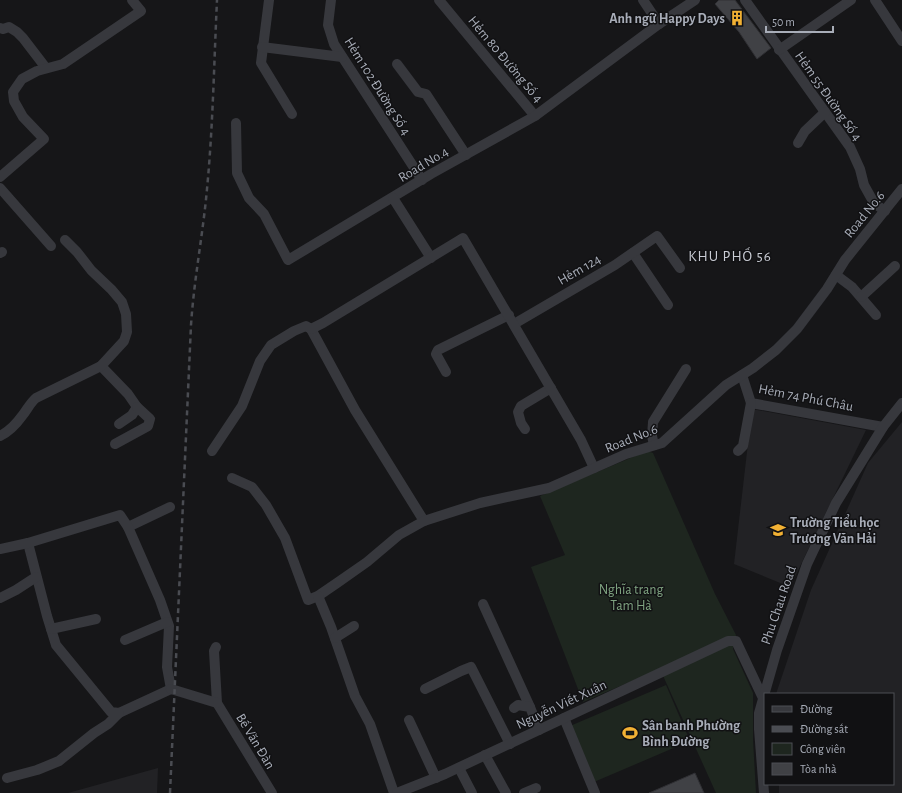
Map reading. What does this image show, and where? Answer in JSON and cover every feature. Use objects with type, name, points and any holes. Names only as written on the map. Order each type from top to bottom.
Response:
[{"type":"street","points":[[0,177],[44,140],[23,117],[14,100],[13,92],[22,79],[37,71],[63,64],[140,11],[132,0]]},
{"type":"street","points":[[269,0],[261,63],[292,114]]},
{"type":"street","name":"Hẻm 102 Đường Số 4","points":[[331,0],[328,25],[334,44],[422,180]]},
{"type":"street","name":"Hẻm 80 Đường Số 4","points":[[439,0],[535,116]]},
{"type":"street","points":[[643,0],[659,24]]},
{"type":"street","name":"Road No.4","points":[[236,123],[236,173],[249,198],[264,214],[288,260],[422,180],[535,116],[659,24],[694,0]]},
{"type":"street","name":"Hẻm 55 Đường Số 4","points":[[744,0],[850,147],[860,169],[864,185],[874,203],[885,211]]},
{"type":"street","points":[[779,50],[850,0]]},
{"type":"street","points":[[875,0],[902,41]]},
{"type":"street","points":[[0,28],[3,29],[9,27],[17,32],[46,68]]},
{"type":"street","points":[[262,47],[342,57]]},
{"type":"street","points":[[397,64],[418,92],[426,94],[466,155]]},
{"type":"street","points":[[798,143],[806,131],[825,112]]},
{"type":"street","points":[[0,188],[51,246]]},
{"type":"street","name":"Road No.6","points":[[318,596],[367,562],[399,535],[424,521],[480,504],[549,488],[566,482],[626,454],[662,443],[726,385],[753,368],[776,350],[797,329],[845,260],[902,189]]},
{"type":"street","points":[[393,198],[431,258]]},
{"type":"street","name":"Hẻm 124","points":[[446,372],[436,354],[438,350],[511,319],[615,265],[657,236],[680,268]]},
{"type":"street","points":[[311,329],[463,238],[581,440],[594,468]]},
{"type":"street","points":[[0,436],[23,416],[30,404],[36,398],[101,366],[124,341],[127,332],[126,314],[122,302],[65,240]]},
{"type":"street","points":[[633,253],[668,305]]},
{"type":"street","points":[[861,298],[895,266]]},
{"type":"street","points":[[836,275],[852,287],[876,315]]},
{"type":"street","points":[[212,451],[242,406],[260,361],[272,345],[294,331],[306,326],[311,329],[355,410],[424,521]]},
{"type":"street","points":[[101,366],[128,394],[137,407],[150,419],[148,426],[116,444]]},
{"type":"street","points":[[654,445],[652,436],[654,422],[686,369]]},
{"type":"street","name":"Hẻm 74 Phú Châu","points":[[742,375],[751,403],[883,427]]},
{"type":"street","points":[[525,429],[521,423],[518,412],[521,406],[551,388]]},
{"type":"street","points":[[738,451],[743,446],[751,403]]},
{"type":"street","name":"Phu Chau Road","points":[[764,693],[777,650],[807,564],[836,502],[883,427],[902,403]]},
{"type":"street","points":[[119,424],[132,415],[137,407]]},
{"type":"street","points":[[232,478],[252,487],[266,505],[285,538],[308,600],[318,596],[335,638],[355,696],[373,731],[396,793]]},
{"type":"street","points":[[128,527],[170,507]]},
{"type":"street","points":[[0,549],[28,543],[114,515],[120,515],[128,527],[160,600],[169,626],[168,667],[171,689]]},
{"type":"street","points":[[28,543],[56,645],[111,712],[119,713]]},
{"type":"street","points":[[0,598],[16,590],[36,576]]},
{"type":"street","points":[[483,604],[539,730]]},
{"type":"street","points":[[51,629],[96,619]]},
{"type":"street","points":[[125,640],[167,622]]},
{"type":"street","points":[[335,638],[354,626]]},
{"type":"street","name":"Nguyễn Viết Xuân","points":[[396,793],[416,790],[436,778],[728,641],[736,641],[763,698]]},
{"type":"street","points":[[7,778],[37,770],[59,761],[94,733],[108,724],[119,713],[171,689],[215,702],[214,652],[216,647]]},
{"type":"street","points":[[425,689],[461,670],[471,667],[510,744]]},
{"type":"street","name":"Phu Chau Road","points":[[764,695],[759,713],[764,793]]},
{"type":"street","name":"Bế Văn Đàn","points":[[215,702],[272,793]]},
{"type":"street","points":[[514,708],[518,705],[530,707]]},
{"type":"street","points":[[564,718],[595,793]]},
{"type":"street","points":[[409,720],[436,778]]},
{"type":"street","points":[[485,755],[506,793]]},
{"type":"street","points":[[459,768],[472,793]]},
{"type":"street","points":[[524,793],[536,788]]},
{"type":"shaded area","name":"Trường Tiểu học Trương Văn Hải","points":[[752,409],[866,430],[790,587],[734,564]]},
{"type":"shaded area","points":[[902,422],[902,793],[779,793],[779,785],[894,785],[894,693],[776,693],[811,590],[868,463]]},
{"type":"shaded area","points":[[158,768],[157,793],[68,793]]},
{"type":"green space","name":"Nghĩa trang Tam Hà","points":[[647,451],[653,453],[715,594],[736,635],[733,649],[753,693],[753,739],[756,793],[716,793],[660,669],[583,702],[531,567],[565,555],[540,496]]},
{"type":"green space","name":"Sân banh Phường Bình Đường","points":[[666,685],[690,741],[594,782],[570,726]]},
{"type":"building","name":"Anh ngữ Happy Days","points":[[719,0],[735,0],[771,48],[757,59],[739,32],[715,4]]},
{"type":"building","points":[[695,773],[704,793],[649,793]]},
{"type":"railway","points":[[170,793],[191,325],[209,165],[217,0]]},
{"type":"place","name":"Anh ngữ Happy Days","points":[[737,18]]},
{"type":"place","name":"Trường Tiểu học Trương Văn Hải","points":[[778,530]]},
{"type":"place","name":"Sân banh Phường Bình Đường","points":[[630,733]]},
{"type":"district","name":"KHU PHỐ 56","points":[[730,256]]}]
